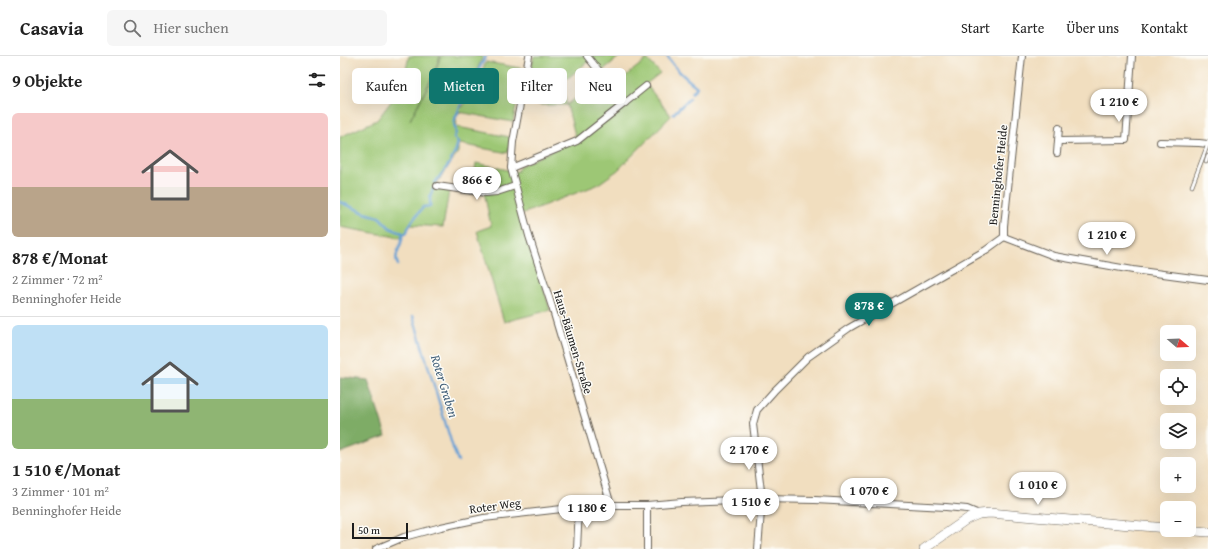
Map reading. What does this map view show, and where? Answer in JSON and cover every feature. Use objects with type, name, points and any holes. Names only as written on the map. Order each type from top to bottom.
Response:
[{"type":"main road","points":[[924,549],[967,519],[979,514],[990,513],[1034,516],[1160,527]]},
{"type":"main road","points":[[1196,531],[1208,532]]},
{"type":"street","name":"Haus-Bäumen-Straße","points":[[529,56],[513,142],[511,168],[529,236],[611,505]]},
{"type":"street","points":[[588,56],[597,68]]},
{"type":"street","name":"Benninghofer Heide","points":[[758,549],[762,499],[753,424],[757,410],[808,357],[848,328],[986,250],[1004,237],[1022,56]]},
{"type":"street","points":[[1059,141],[1126,140],[1132,56]]},
{"type":"street","points":[[626,102],[646,86]]},
{"type":"street","points":[[511,168],[577,141],[624,104]]},
{"type":"street","points":[[1057,153],[1059,128]]},
{"type":"street","points":[[1160,142],[1208,144]]},
{"type":"street","points":[[437,186],[486,193],[504,190],[515,186]]},
{"type":"street","points":[[1004,237],[1060,258],[1208,280]]},
{"type":"street","name":"Roter Weg","points":[[376,549],[404,537],[440,527],[484,518],[579,507],[611,505],[647,505],[762,499],[815,500],[946,507],[967,509],[979,514]]},
{"type":"street","points":[[647,505],[647,549]]},
{"type":"street","points":[[577,549],[579,507]]},
{"type":"lane","points":[[1192,186],[1208,144]]},
{"type":"lane","points":[[1206,162],[1208,156]]},
{"type":"green space","points":[[409,56],[440,56],[436,68],[429,68],[429,83],[421,98],[421,68],[406,68]]},
{"type":"green space","points":[[441,56],[483,56],[478,68],[437,68]]},
{"type":"green space","points":[[534,56],[620,56],[606,68],[599,68],[591,59],[580,68],[575,68],[575,72],[567,79],[567,68],[531,68]]},
{"type":"green space","points":[[647,59],[660,73],[646,84],[671,116],[618,170],[597,185],[519,215],[532,258],[535,259],[550,310],[504,322],[477,231],[491,226],[484,192],[472,190],[476,163],[517,172],[520,166],[576,139],[567,105],[575,99],[575,104],[626,104],[626,76]]},
{"type":"green space","points":[[486,62],[520,68],[507,68],[507,104],[516,104],[513,122],[459,112],[456,118],[457,127],[510,137],[508,153],[460,144],[458,140],[458,152],[434,188],[449,191],[443,227],[411,225],[402,238],[340,227],[340,137],[377,120],[389,104],[418,104],[410,120],[419,104],[421,104],[421,99],[429,84],[429,104],[463,104],[461,108],[464,104],[499,104],[499,68],[483,68]]},
{"type":"green space","points":[[535,104],[567,105],[541,105]]},
{"type":"green space","points":[[340,377],[368,380],[386,436],[340,453]]},
{"type":"waterway","points":[[435,183],[455,154],[458,142],[454,138],[456,132],[454,123],[455,119],[464,97],[486,56]]},
{"type":"waterway","points":[[667,56],[680,73],[697,87],[692,93]]},
{"type":"waterway","points":[[673,114],[690,98]]},
{"type":"waterway","points":[[340,202],[365,213],[379,217],[390,228],[405,234],[423,207],[430,206],[430,197],[433,189]]},
{"type":"waterway","name":"Roter Graben","points":[[398,265],[396,257],[403,234]]},
{"type":"waterway","name":"Roter Graben","points":[[413,316],[458,461]]}]
